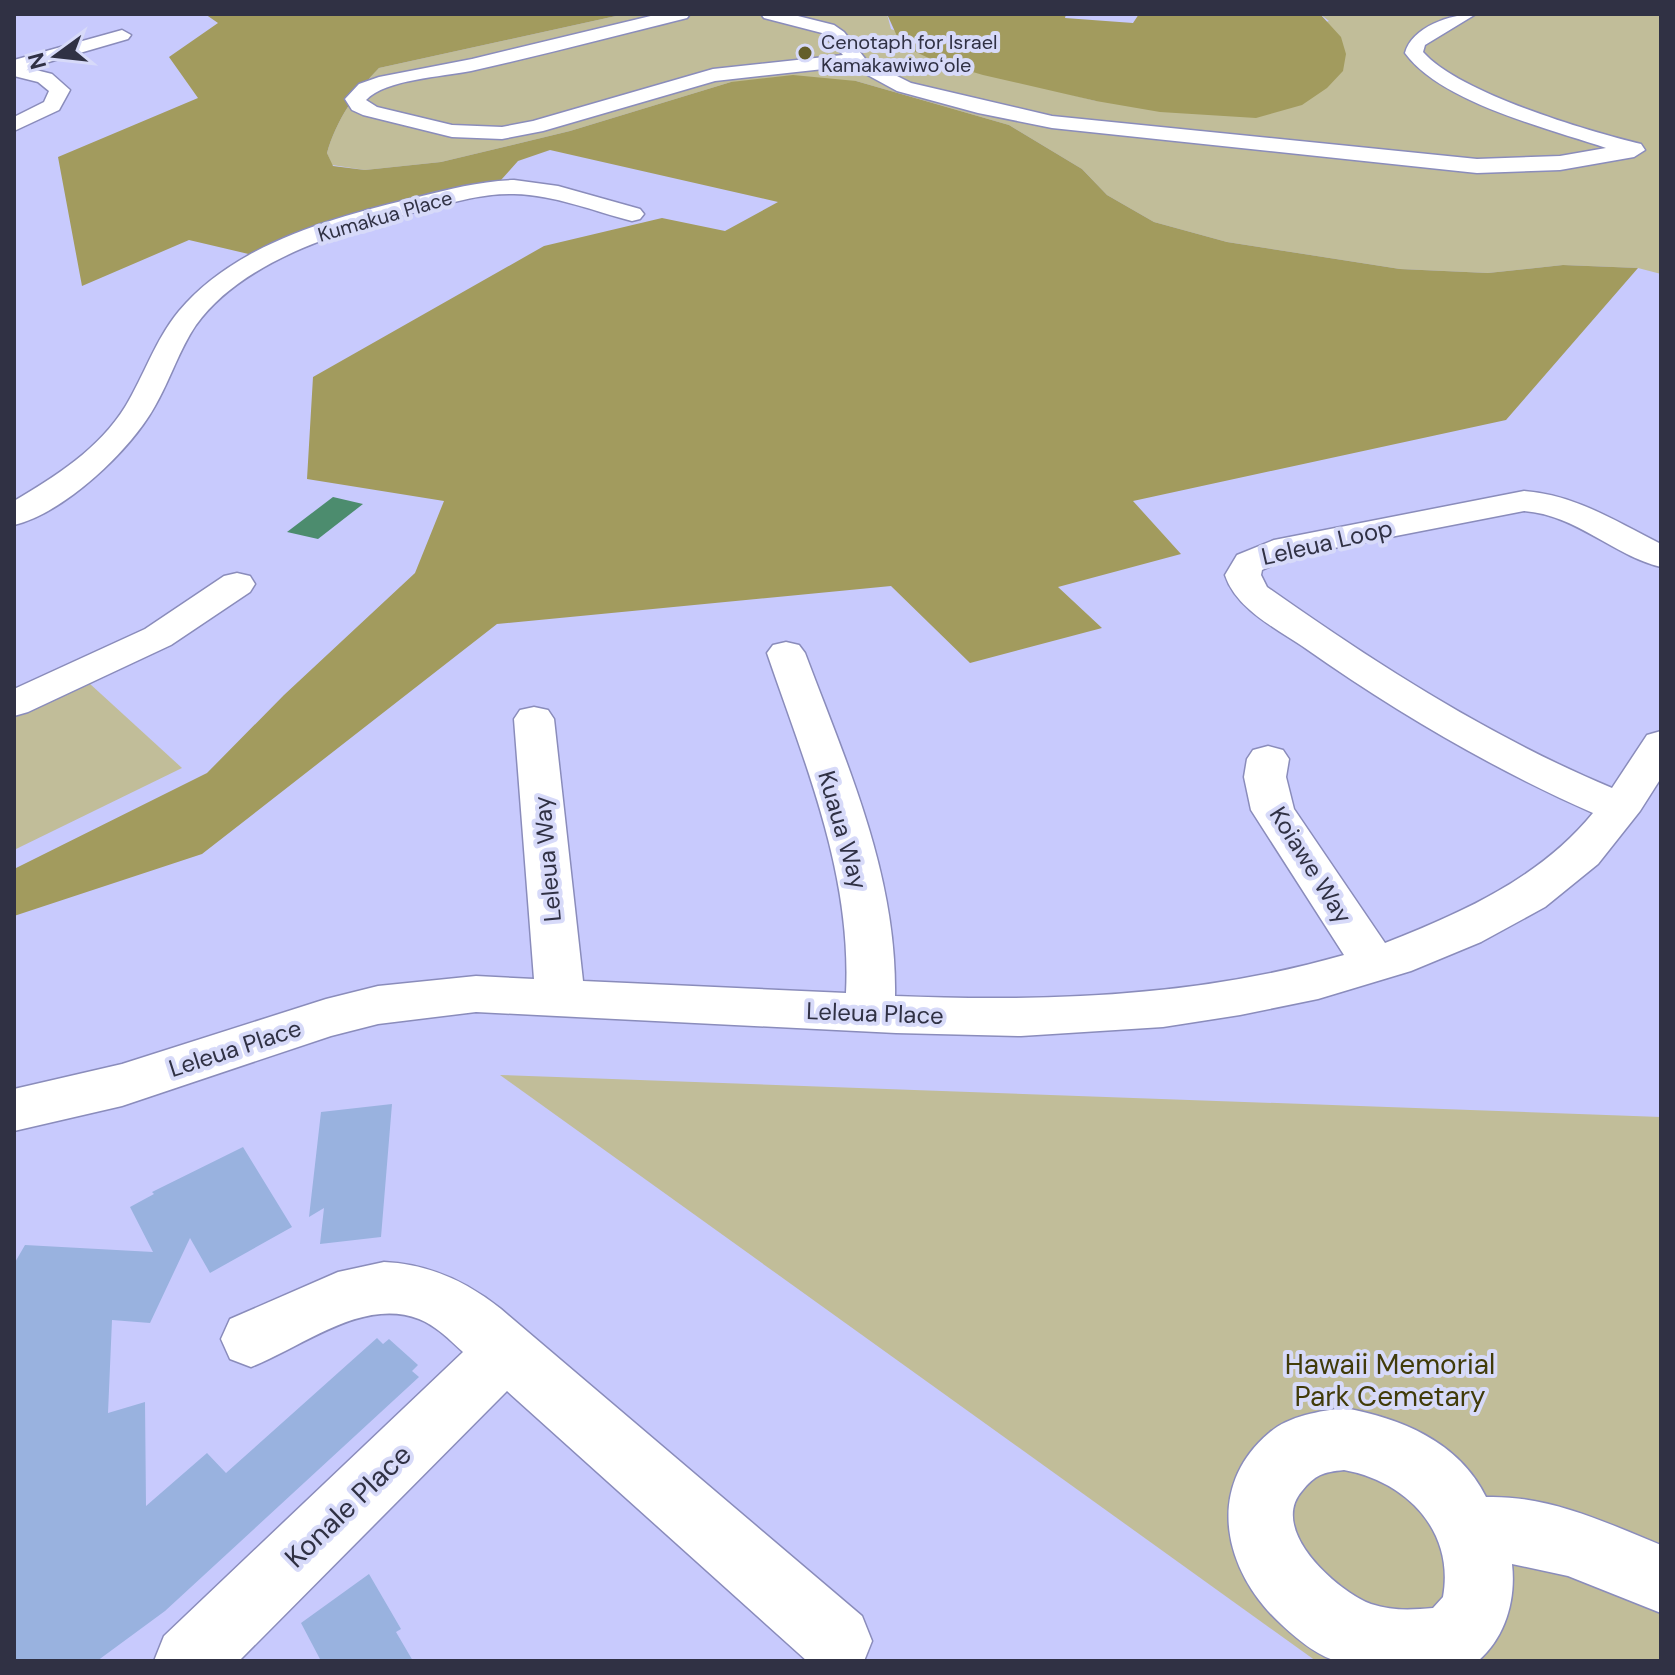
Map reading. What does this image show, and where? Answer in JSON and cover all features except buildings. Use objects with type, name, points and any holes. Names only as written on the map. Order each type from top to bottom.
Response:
[{"type":"street","points":[[681,14],[472,65],[386,81],[366,88],[355,99],[359,106],[370,111],[452,131],[502,133],[536,127],[713,75],[854,60]]},
{"type":"street","points":[[770,14],[828,29],[838,36],[854,60],[889,81],[1026,118],[1113,131],[1477,166],[1560,163],[1640,152],[1462,89],[1428,71],[1414,53],[1417,42],[1467,14]]},
{"type":"street","points":[[14,68],[122,35]]},
{"type":"street","points":[[14,68],[45,78],[60,90],[52,106],[14,125]]},
{"type":"street","name":"Kumakua Place","points":[[14,515],[70,480],[113,443],[139,408],[178,332],[207,299],[247,270],[283,250],[371,216],[491,188],[541,191],[632,214]]},
{"type":"street","name":"Leleua Loop","points":[[1620,808],[1523,766],[1425,710],[1254,595],[1247,587],[1243,572],[1256,556],[1286,547],[1524,501],[1550,502],[1575,511],[1661,557]]},
{"type":"street","points":[[14,704],[158,637],[237,584]]},
{"type":"street","name":"Kuaua Way","points":[[786,653],[850,837],[871,947],[870,1013]]},
{"type":"street","name":"Leleua Way","points":[[534,719],[560,998]]},
{"type":"street","name":"Leleua Place","points":[[14,1110],[122,1085],[326,1018],[378,1005],[476,994],[870,1013],[1022,1017],[1112,1012],[1226,998],[1375,965],[1445,939],[1497,914],[1543,884],[1581,854],[1620,808],[1661,744]]},
{"type":"street","name":"Koiawe Way","points":[[1268,759],[1265,777],[1273,810],[1375,965]]},
{"type":"street","points":[[251,1339],[342,1296],[389,1288],[431,1296],[448,1305],[506,1351],[837,1641]]},
{"type":"street","name":"Konale Place","points":[[189,1661],[506,1351]]},
{"type":"street","points":[[1470,1530],[1529,1530],[1565,1538],[1661,1579]]},
{"type":"green space","points":[[625,14],[887,14],[891,29],[1041,87],[1096,101],[1329,21],[1320,14],[1661,14],[1661,274],[1638,268],[1563,265],[1488,273],[1400,269],[1227,242],[1154,222],[1107,195],[1082,169],[1009,125],[856,81],[731,82],[570,131],[441,162],[365,170],[332,165],[327,153],[341,118],[362,86],[379,68]]},
{"type":"green space","points":[[89,683],[182,768],[14,850],[14,716]]},
{"type":"green space","name":"Hawaii Memorial Park Cemetary","points":[[500,1075],[1661,1117],[1661,1661],[1316,1661]]},
{"type":"shaded area","points":[[205,14],[625,14],[379,68],[362,86],[341,118],[327,153],[333,166],[365,170],[441,162],[570,131],[731,82],[793,75],[856,81],[1009,125],[1082,169],[1107,195],[1154,222],[1227,242],[1400,269],[1488,273],[1563,265],[1638,268],[1506,420],[1133,501],[1181,554],[1058,587],[1102,628],[970,663],[891,586],[497,624],[202,854],[14,916],[14,869],[207,773],[284,695],[415,573],[444,501],[307,479],[313,377],[544,246],[662,218],[725,231],[778,202],[550,150],[518,161],[493,189],[334,225],[266,258],[189,240],[82,286],[58,157],[198,98],[169,57],[218,23]]},
{"type":"shaded area","points":[[887,14],[1066,14],[1065,18],[1133,23],[1139,14],[1320,14],[1341,37],[1346,54],[1343,71],[1327,88],[1302,105],[1256,118],[1160,112],[1096,101],[935,61],[901,45]]},
{"type":"shaded area","points":[[333,497],[363,504],[318,539],[287,532]]},
{"type":"place","name":"Cenotaph for Israel Kamakawiwoʻole","points":[[805,53]]}]
